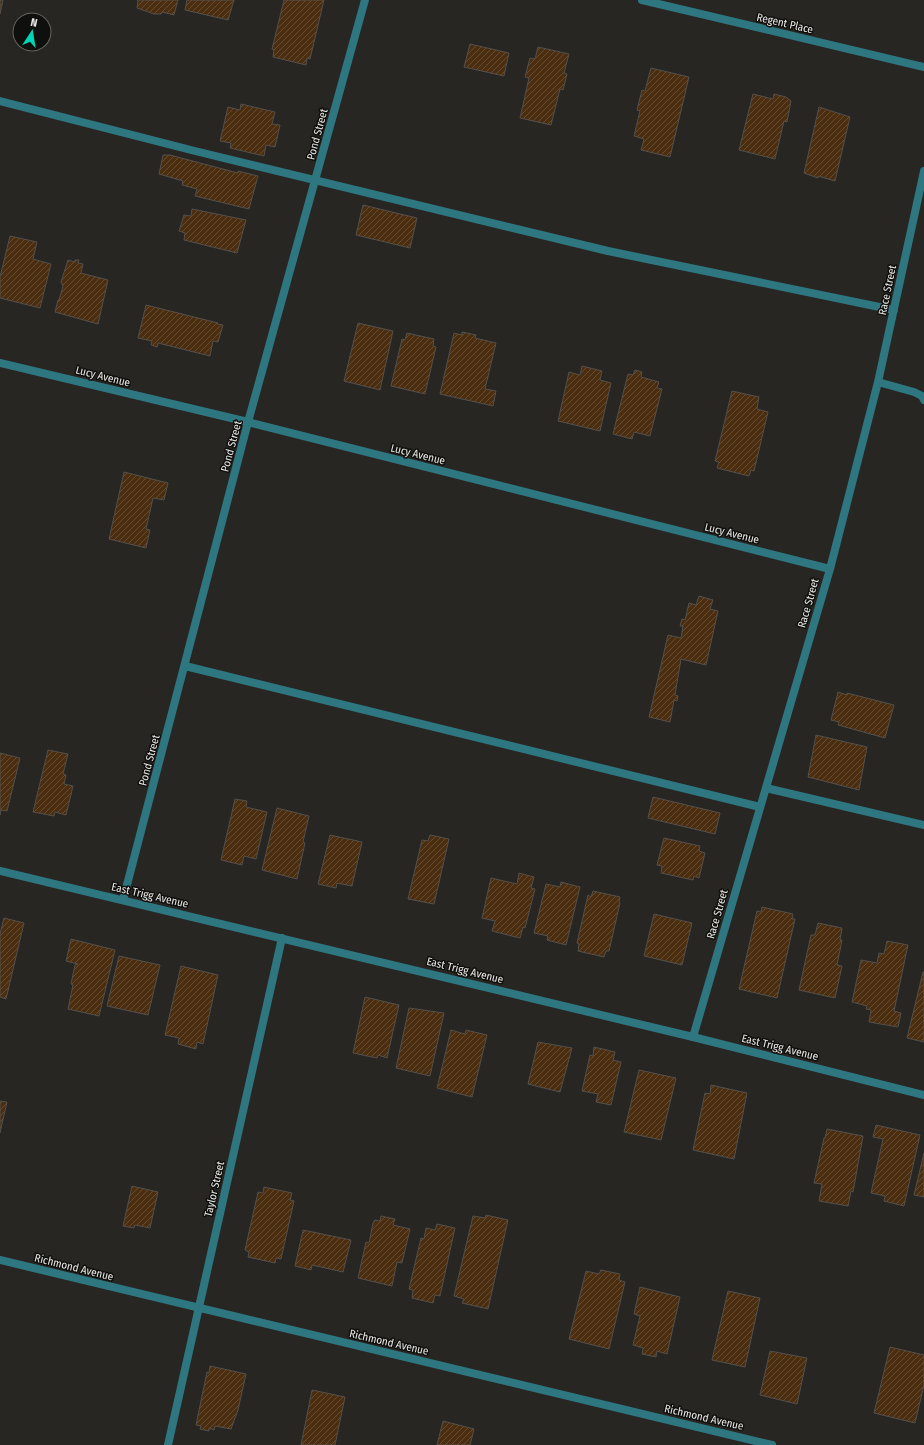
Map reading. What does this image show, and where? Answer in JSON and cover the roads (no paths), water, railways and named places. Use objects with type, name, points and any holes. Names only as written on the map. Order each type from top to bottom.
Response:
[{"type":"street","name":"Pond Street","points":[[123,900],[248,422],[365,0]]},
{"type":"street","name":"Regent Place","points":[[642,0],[924,67]]},
{"type":"street","points":[[0,101],[195,152],[608,251],[894,310]]},
{"type":"street","name":"Race Street","points":[[693,1037],[830,569],[878,382],[924,171]]},
{"type":"street","name":"Lucy Avenue","points":[[0,362],[248,422],[830,569]]},
{"type":"street","points":[[878,382],[914,392],[922,396],[924,400]]},
{"type":"street","points":[[185,666],[760,807]]},
{"type":"street","points":[[766,788],[924,825]]},
{"type":"street","name":"East Trigg Avenue","points":[[0,871],[693,1037],[924,1095]]},
{"type":"street","name":"Taylor Street","points":[[168,1445],[282,938]]},
{"type":"street","name":"Richmond Avenue","points":[[0,1260],[772,1445]]}]
